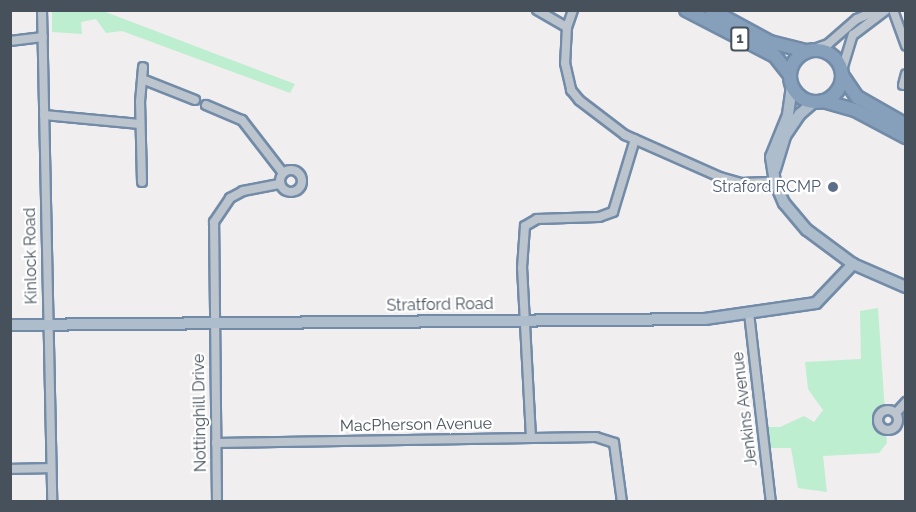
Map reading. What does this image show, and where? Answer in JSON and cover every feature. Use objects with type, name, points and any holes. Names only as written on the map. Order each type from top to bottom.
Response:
[{"type":"highway","name":"1","points":[[686,10],[768,52],[791,80]]},
{"type":"highway","name":"1","points":[[711,10],[770,42],[809,50]]},
{"type":"highway","points":[[906,125],[857,97],[827,52],[809,50],[795,60],[791,80],[801,97],[855,110],[906,136]]},
{"type":"highway","points":[[819,101],[837,91],[842,72]]},
{"type":"main road","points":[[791,80],[788,115],[772,148],[774,179],[797,221],[853,264],[906,287]]},
{"type":"main road","points":[[774,179],[785,136],[800,114],[819,101]]},
{"type":"main road","name":"Stratford Road","points":[[10,326],[213,325],[525,318],[705,319],[816,303],[853,264]]},
{"type":"street","name":"Kinlock Road","points":[[42,10],[52,501]]},
{"type":"street","points":[[537,10],[567,27]]},
{"type":"street","points":[[573,10],[567,27],[565,63],[571,90],[595,113],[635,139],[720,177],[741,183],[774,179]]},
{"type":"street","points":[[809,50],[828,44],[857,19],[877,10]]},
{"type":"street","points":[[842,72],[853,35],[886,10]]},
{"type":"street","points":[[893,10],[906,46]]},
{"type":"street","points":[[10,40],[43,37]]},
{"type":"street","points":[[142,182],[140,123],[143,67]]},
{"type":"street","points":[[903,85],[906,74]]},
{"type":"street","points":[[142,80],[195,100]]},
{"type":"street","points":[[206,105],[242,120],[283,173]]},
{"type":"street","points":[[44,115],[140,123]]},
{"type":"street","points":[[531,438],[522,246],[525,226],[537,219],[599,218],[613,212],[635,139]]},
{"type":"street","points":[[297,171],[302,185],[291,192],[280,184],[283,173],[297,171]]},
{"type":"street","name":"Nottinghill Drive","points":[[217,501],[212,234],[219,209],[243,191],[280,184]]},
{"type":"street","name":"Jenkins Avenue","points":[[749,314],[771,501]]},
{"type":"street","points":[[896,413],[906,402]]},
{"type":"street","name":"MacPherson Avenue","points":[[216,443],[596,436],[615,443],[622,501]]},
{"type":"street","points":[[10,469],[51,468]]},
{"type":"green space","points":[[52,11],[103,11],[295,84],[290,93],[122,31],[106,33],[96,19],[81,22],[82,34],[52,32]]},
{"type":"green space","points":[[878,308],[887,443],[879,453],[823,456],[827,492],[798,488],[791,448],[770,448],[767,427],[780,427],[804,416],[814,422],[823,410],[808,389],[805,362],[861,359],[860,311]]},
{"type":"place","name":"Straford RCMP","points":[[833,187]]}]
